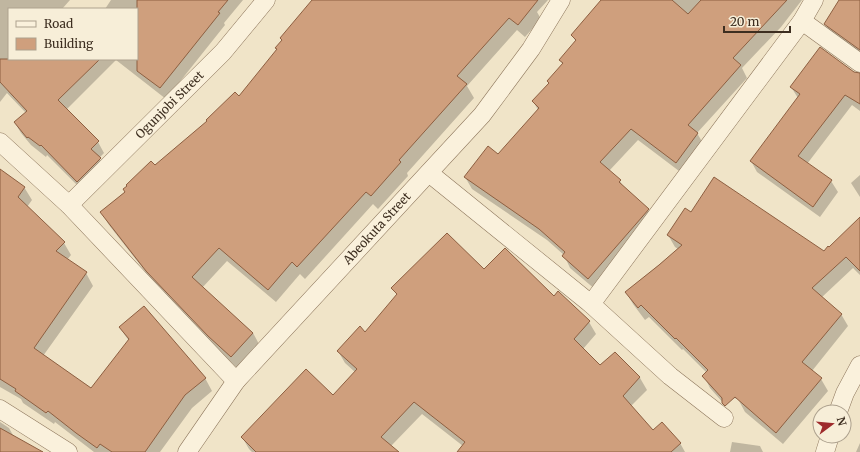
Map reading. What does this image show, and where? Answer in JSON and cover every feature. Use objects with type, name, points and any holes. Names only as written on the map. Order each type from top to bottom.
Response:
[{"type":"street","name":"Ogunjobi Street","points":[[69,205],[223,52],[266,0]]},
{"type":"street","name":"Abeokuta Street","points":[[187,452],[236,381],[482,115],[531,50],[561,0]]},
{"type":"street","points":[[591,304],[802,21],[814,0]]},
{"type":"street","points":[[802,21],[860,63]]},
{"type":"street","points":[[0,142],[69,205],[236,381]]},
{"type":"street","points":[[429,173],[591,304],[670,376],[724,418]]},
{"type":"street","points":[[841,404],[860,365]]},
{"type":"street","points":[[0,409],[68,452]]},
{"type":"building","points":[[137,0],[228,0],[218,12],[220,13],[160,88],[137,71]]},
{"type":"building","points":[[312,0],[538,0],[518,25],[509,18],[457,76],[467,84],[399,160],[401,162],[371,196],[366,192],[297,267],[292,262],[268,290],[219,248],[192,277],[253,333],[231,357],[208,336],[146,271],[100,212],[125,192],[123,189],[127,186],[126,185],[151,161],[155,165],[207,121],[206,120],[235,92],[239,96],[277,49],[275,48],[282,40],[280,38]]},
{"type":"building","points":[[601,0],[672,0],[688,14],[701,0],[787,0],[733,58],[741,65],[688,125],[698,133],[676,163],[631,129],[600,162],[621,180],[619,182],[649,209],[588,279],[562,256],[565,252],[539,229],[464,177],[488,146],[498,154],[539,108],[532,101],[549,83],[547,81],[563,63],[559,60],[576,40],[571,35]]},
{"type":"building","points":[[839,0],[860,0],[860,50],[824,24]]},
{"type":"building","points":[[820,47],[854,72],[860,73],[860,104],[845,95],[798,156],[832,180],[813,207],[750,161],[800,94],[790,87]]},
{"type":"building","points":[[0,59],[99,60],[58,100],[99,141],[91,149],[101,158],[77,182],[41,145],[40,146],[28,137],[27,138],[14,122],[27,111],[0,82]]},
{"type":"building","points":[[0,169],[25,187],[18,197],[65,242],[56,251],[87,272],[34,348],[91,388],[129,339],[119,327],[144,306],[206,378],[185,395],[145,452],[112,452],[100,444],[97,448],[48,411],[46,413],[15,391],[16,389],[0,379]]},
{"type":"building","points":[[714,177],[824,251],[860,217],[860,271],[846,257],[812,288],[842,314],[802,362],[822,378],[776,433],[735,397],[725,406],[722,403],[722,398],[702,376],[708,370],[641,305],[638,308],[625,292],[682,245],[667,235],[685,208],[691,212]]},
{"type":"building","points":[[447,233],[484,269],[505,248],[554,296],[558,291],[590,321],[574,339],[600,365],[615,352],[640,377],[623,396],[653,430],[662,422],[681,443],[671,452],[457,452],[465,442],[414,402],[381,437],[399,452],[256,452],[241,437],[306,369],[333,395],[357,369],[337,351],[360,326],[365,332],[397,294],[391,288]]},
{"type":"building","points":[[0,428],[43,452],[0,452]]}]
